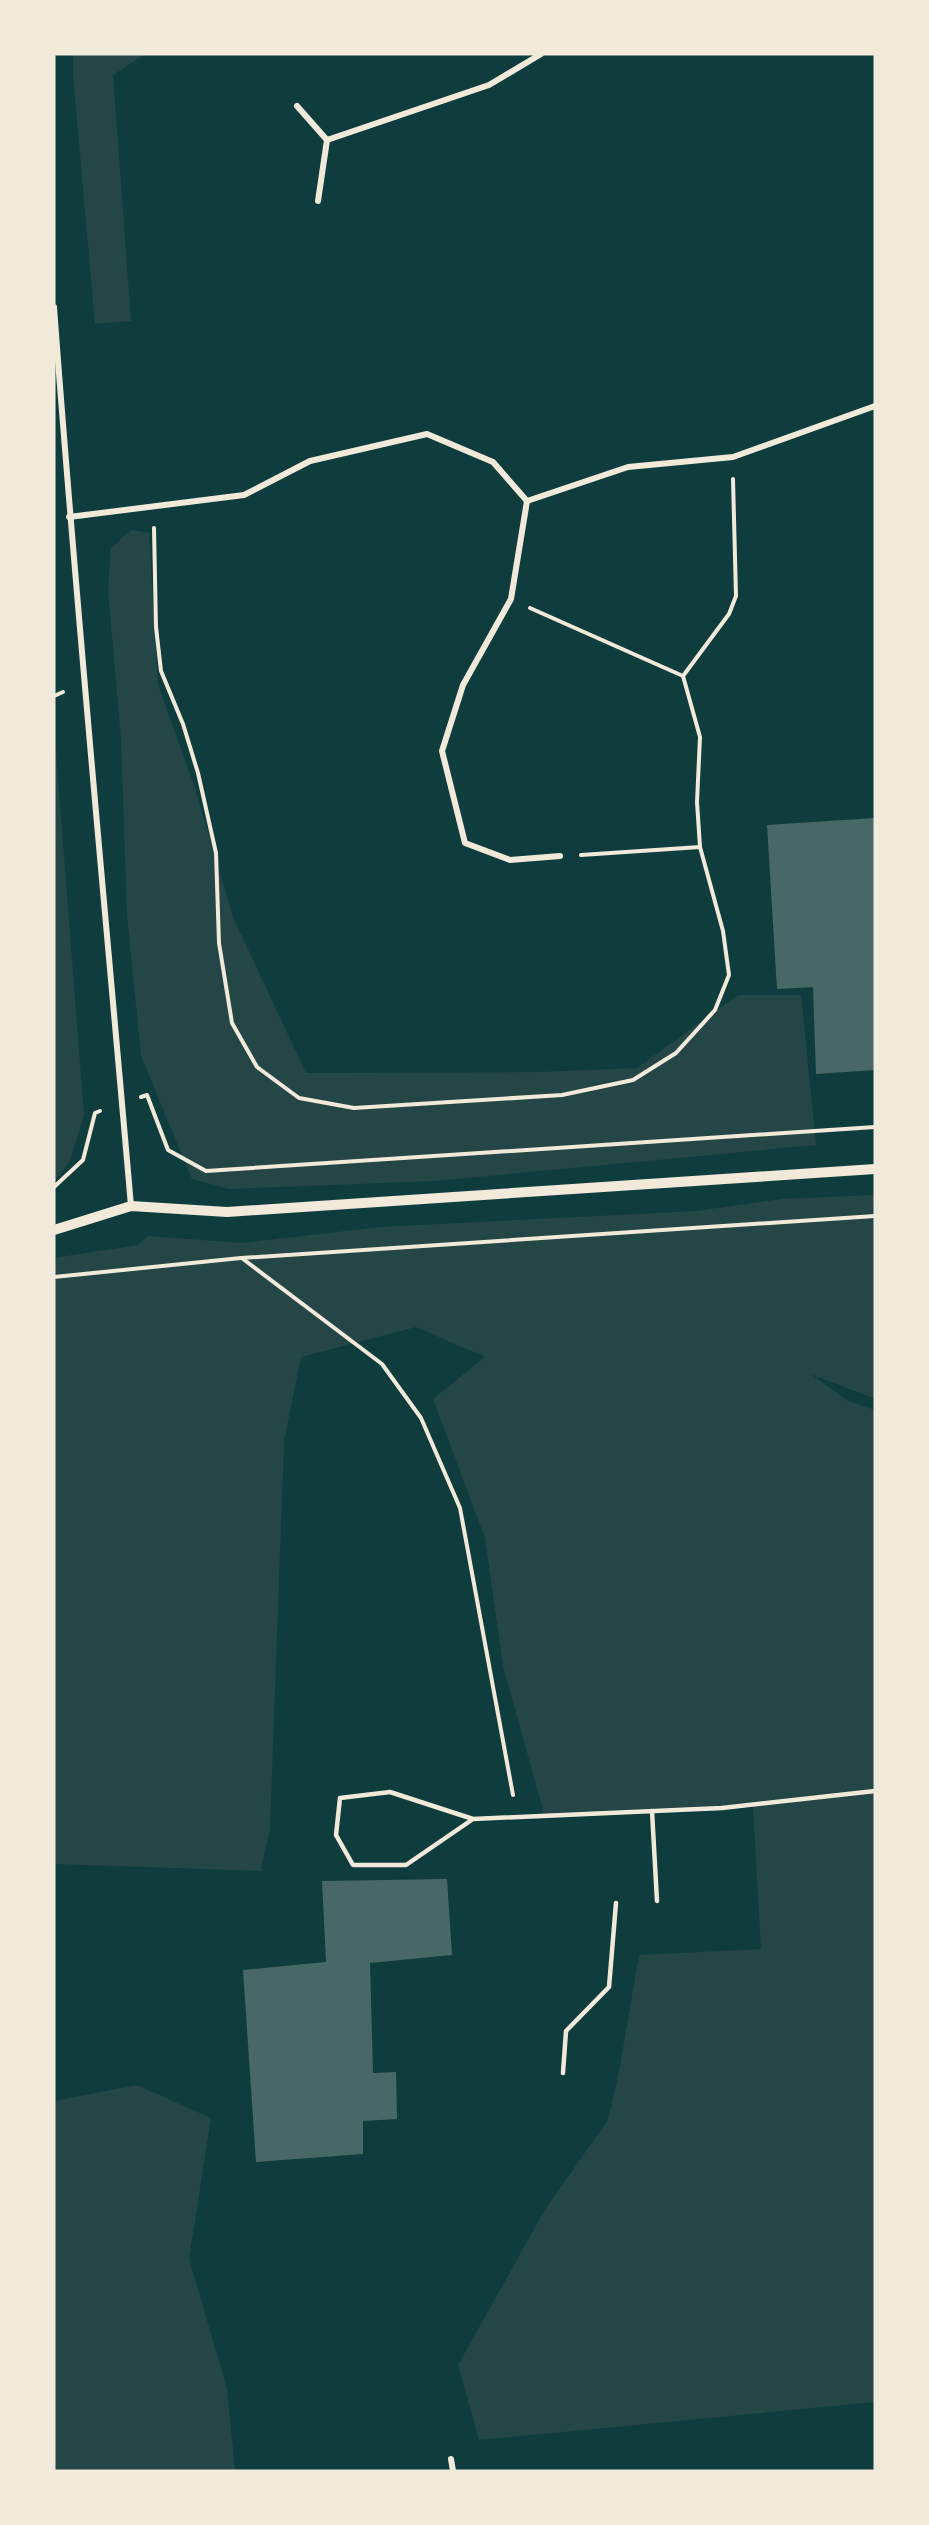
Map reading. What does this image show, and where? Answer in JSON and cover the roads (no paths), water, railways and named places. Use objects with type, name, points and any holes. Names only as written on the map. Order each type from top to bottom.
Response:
[{"type":"street","points":[[327,140],[489,85],[541,54]]},
{"type":"street","points":[[297,106],[327,140],[318,201]]},
{"type":"street","points":[[54,307],[69,517],[86,682],[131,1206]]},
{"type":"street","points":[[527,501],[628,467],[733,458],[875,406]]},
{"type":"street","points":[[69,517],[244,495],[310,461],[427,434],[493,462],[527,501],[512,599],[464,685],[442,751],[465,843],[510,860],[560,856]]},
{"type":"street","points":[[54,1230],[131,1206],[227,1212],[875,1169]]},
{"type":"street","points":[[451,2459],[453,2471]]},
{"type":"lane","points":[[473,1819],[406,1865],[353,1865],[336,1834],[340,1798],[390,1792],[473,1819],[722,1808],[875,1791]]},
{"type":"lane","points":[[652,1811],[657,1901]]},
{"type":"lane","points":[[563,2073],[566,2031],[609,1987],[616,1903]]}]
